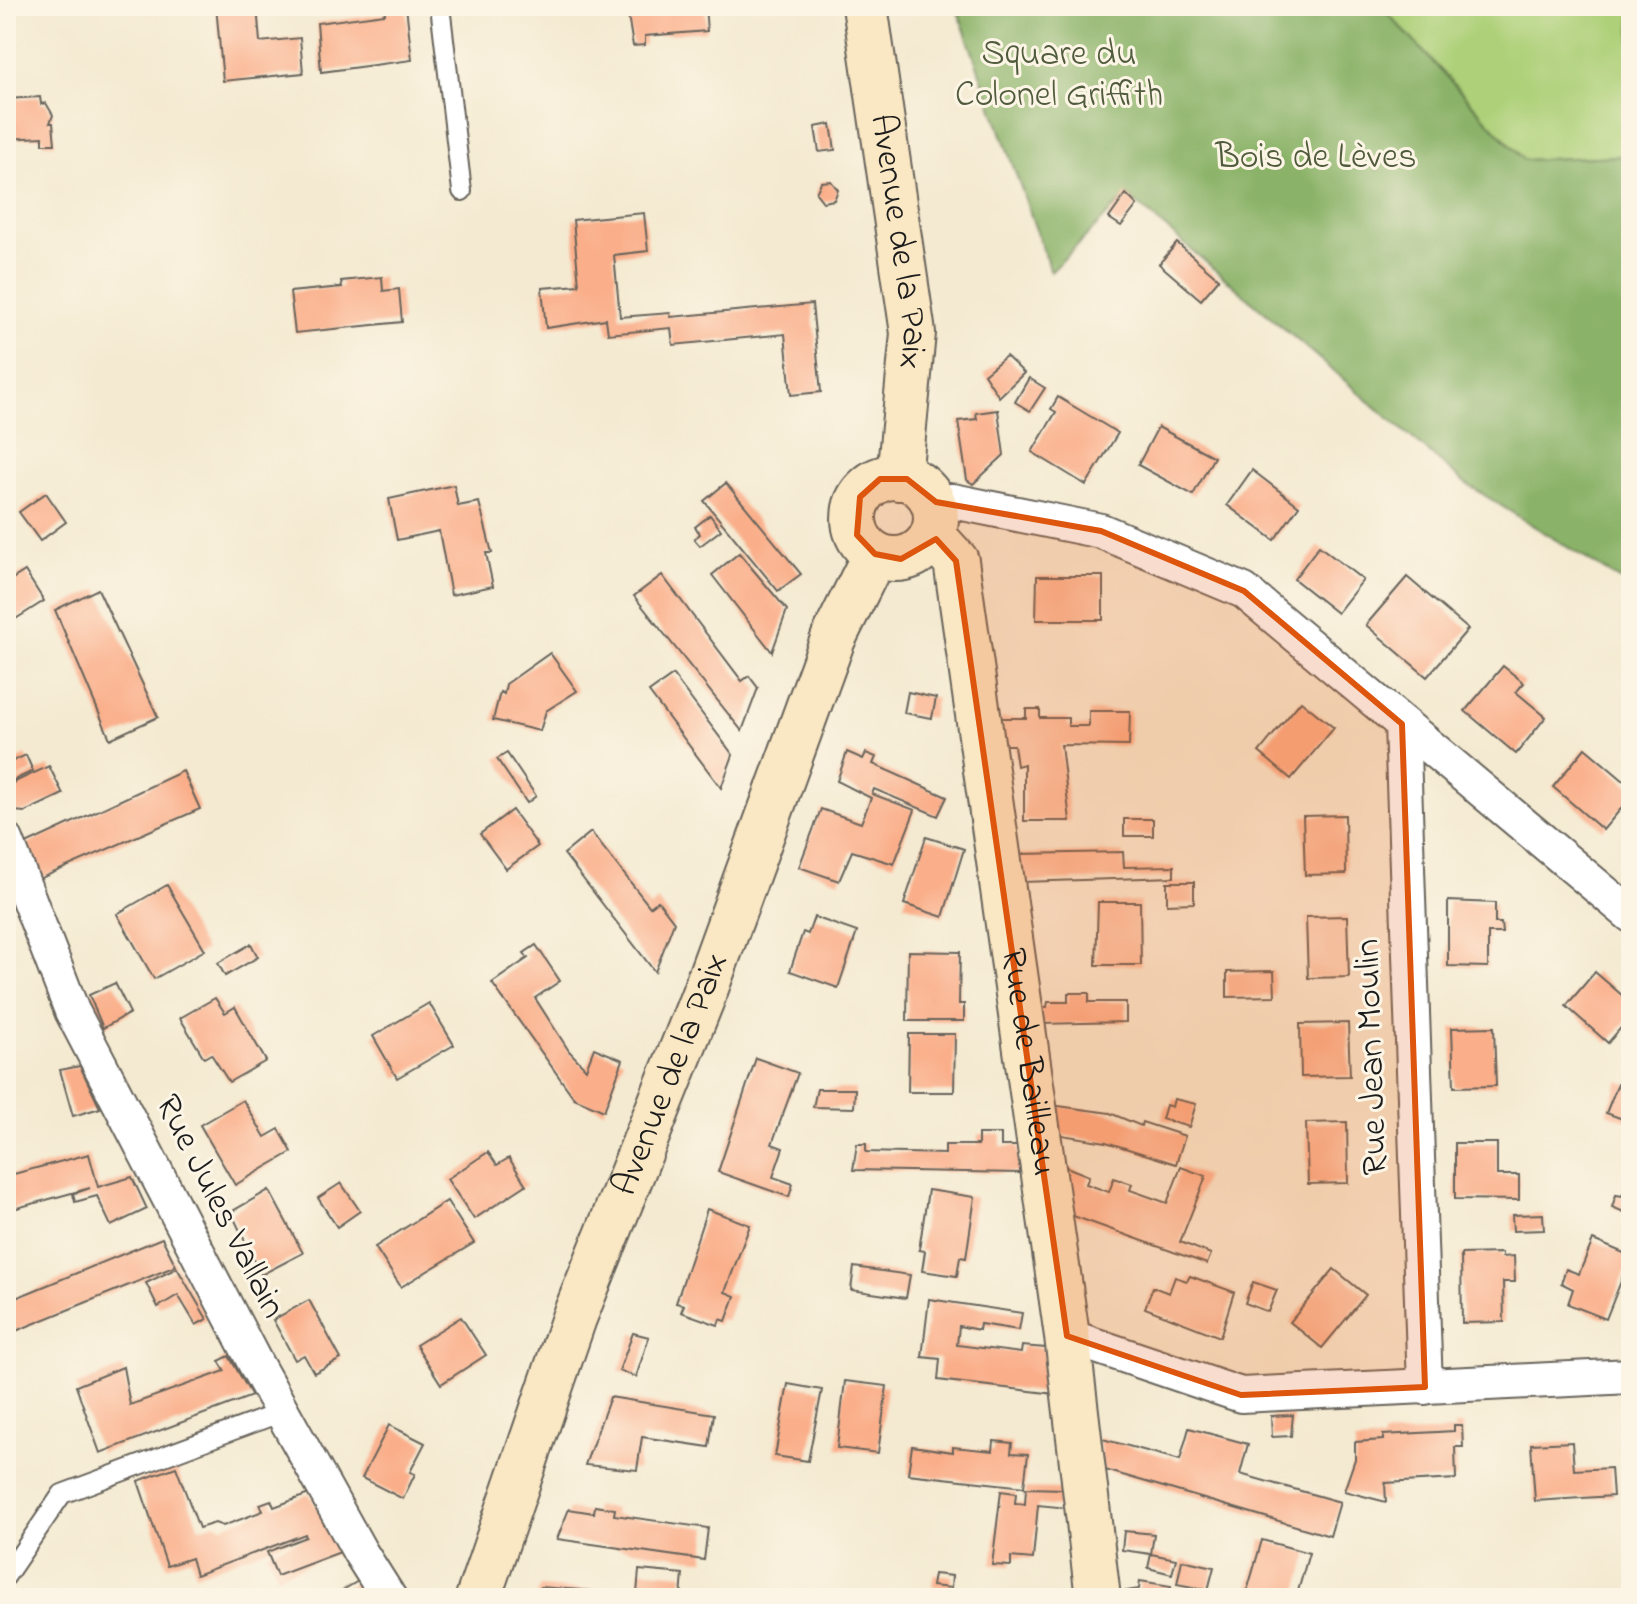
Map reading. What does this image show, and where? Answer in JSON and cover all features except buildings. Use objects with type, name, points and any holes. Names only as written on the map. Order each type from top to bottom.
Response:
[{"type":"main road","name":"Avenue de la Paix","points":[[865,6],[913,333],[922,505]]},
{"type":"main road","points":[[880,479],[922,505],[925,547],[901,559],[875,554],[857,535],[854,509],[868,486],[880,479]]},
{"type":"main road","name":"Rue de Bailleau","points":[[922,505],[956,561],[1067,1336],[1098,1598]]},
{"type":"main road","name":"Avenue de la Paix","points":[[478,1598],[574,1318],[702,999],[833,639],[875,554]]},
{"type":"street","points":[[922,505],[953,501],[1101,531],[1244,591],[1631,915]]},
{"type":"street","name":"Rue Jean Moulin","points":[[1402,724],[1425,1387]]},
{"type":"street","name":"Rue Jules Vallain","points":[[6,840],[72,1011],[282,1412],[389,1598]]},
{"type":"street","points":[[1067,1336],[1241,1395],[1631,1376]]},
{"type":"lane","points":[[440,6],[462,191]]},
{"type":"lane","points":[[6,1576],[62,1494],[282,1412]]},
{"type":"highlighted area","points":[[880,479],[907,479],[936,502],[1101,531],[1244,591],[1402,724],[1425,1387],[1241,1395],[1067,1336],[956,561],[936,539],[901,559],[875,554],[857,535],[860,497]]},
{"type":"green space","name":"Bois de Lèves","points":[[956,6],[1381,6],[1524,160],[1619,156],[1631,166],[1631,587],[1465,483],[1127,195],[1051,272]]},
{"type":"green space","points":[[1381,6],[1631,6],[1631,166],[1619,156],[1524,160]]},
{"type":"park label","name":"Square du Colonel Griffith","points":[[1059,76]]}]
